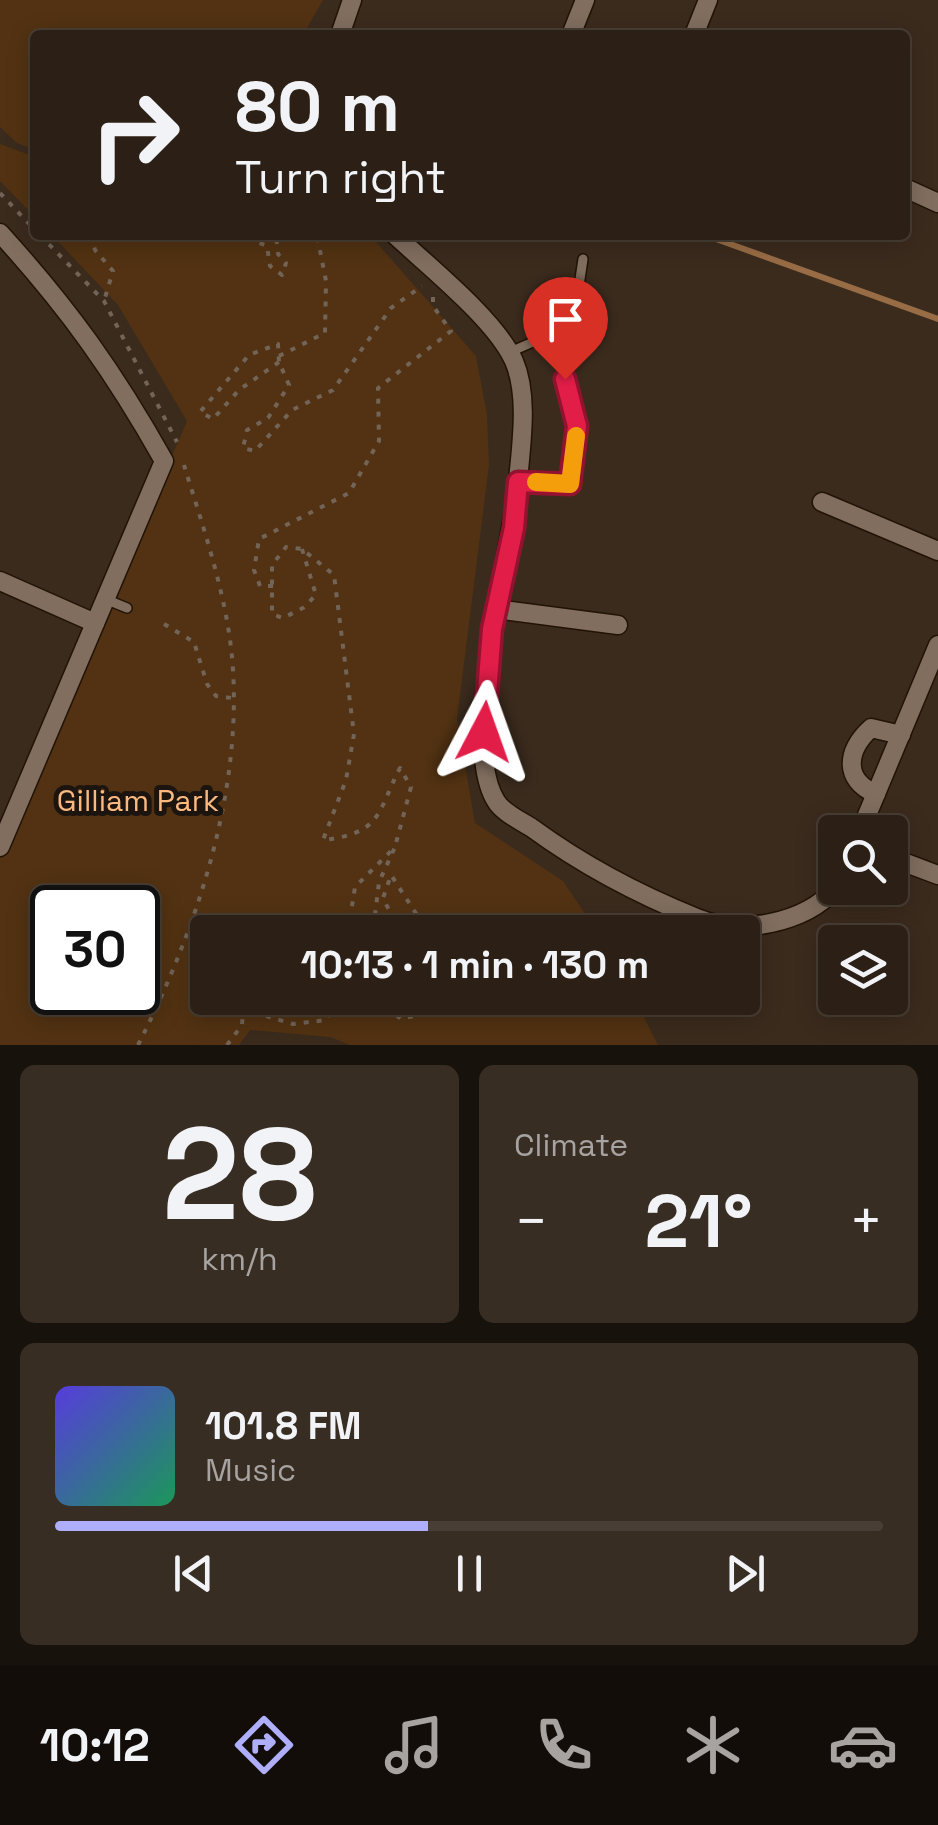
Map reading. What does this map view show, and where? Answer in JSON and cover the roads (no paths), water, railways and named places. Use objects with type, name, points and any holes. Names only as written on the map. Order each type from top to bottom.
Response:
[{"type":"street","points":[[342,30],[352,0]]},
{"type":"street","points":[[572,30],[586,0]]},
{"type":"street","points":[[695,30],[703,1]]},
{"type":"street","points":[[910,190],[938,203]]},
{"type":"street","points":[[0,233],[68,308],[122,387],[164,462],[0,847]]},
{"type":"street","points":[[401,240],[470,302],[514,361],[523,426],[514,528],[496,610],[482,766],[496,804],[581,864],[712,924],[749,927],[794,917],[818,900]]},
{"type":"street","points":[[822,502],[938,551]]},
{"type":"street","points":[[0,581],[95,623]]},
{"type":"street","points":[[496,610],[618,626]]},
{"type":"street","points":[[867,815],[938,644]]},
{"type":"street","points":[[876,794],[859,787],[851,774],[854,752],[871,728],[901,735]]},
{"type":"street","points":[[908,864],[938,875]]},
{"type":"lane","points":[[518,482],[570,484],[577,426],[565,379],[583,259]]},
{"type":"lane","points":[[508,353],[533,342],[572,346]]},
{"type":"lane","points":[[105,599],[127,608]]},
{"type":"waterway","points":[[719,240],[938,319]]},
{"type":"park label","name":"Gilliam Park","points":[[138,801]]}]
